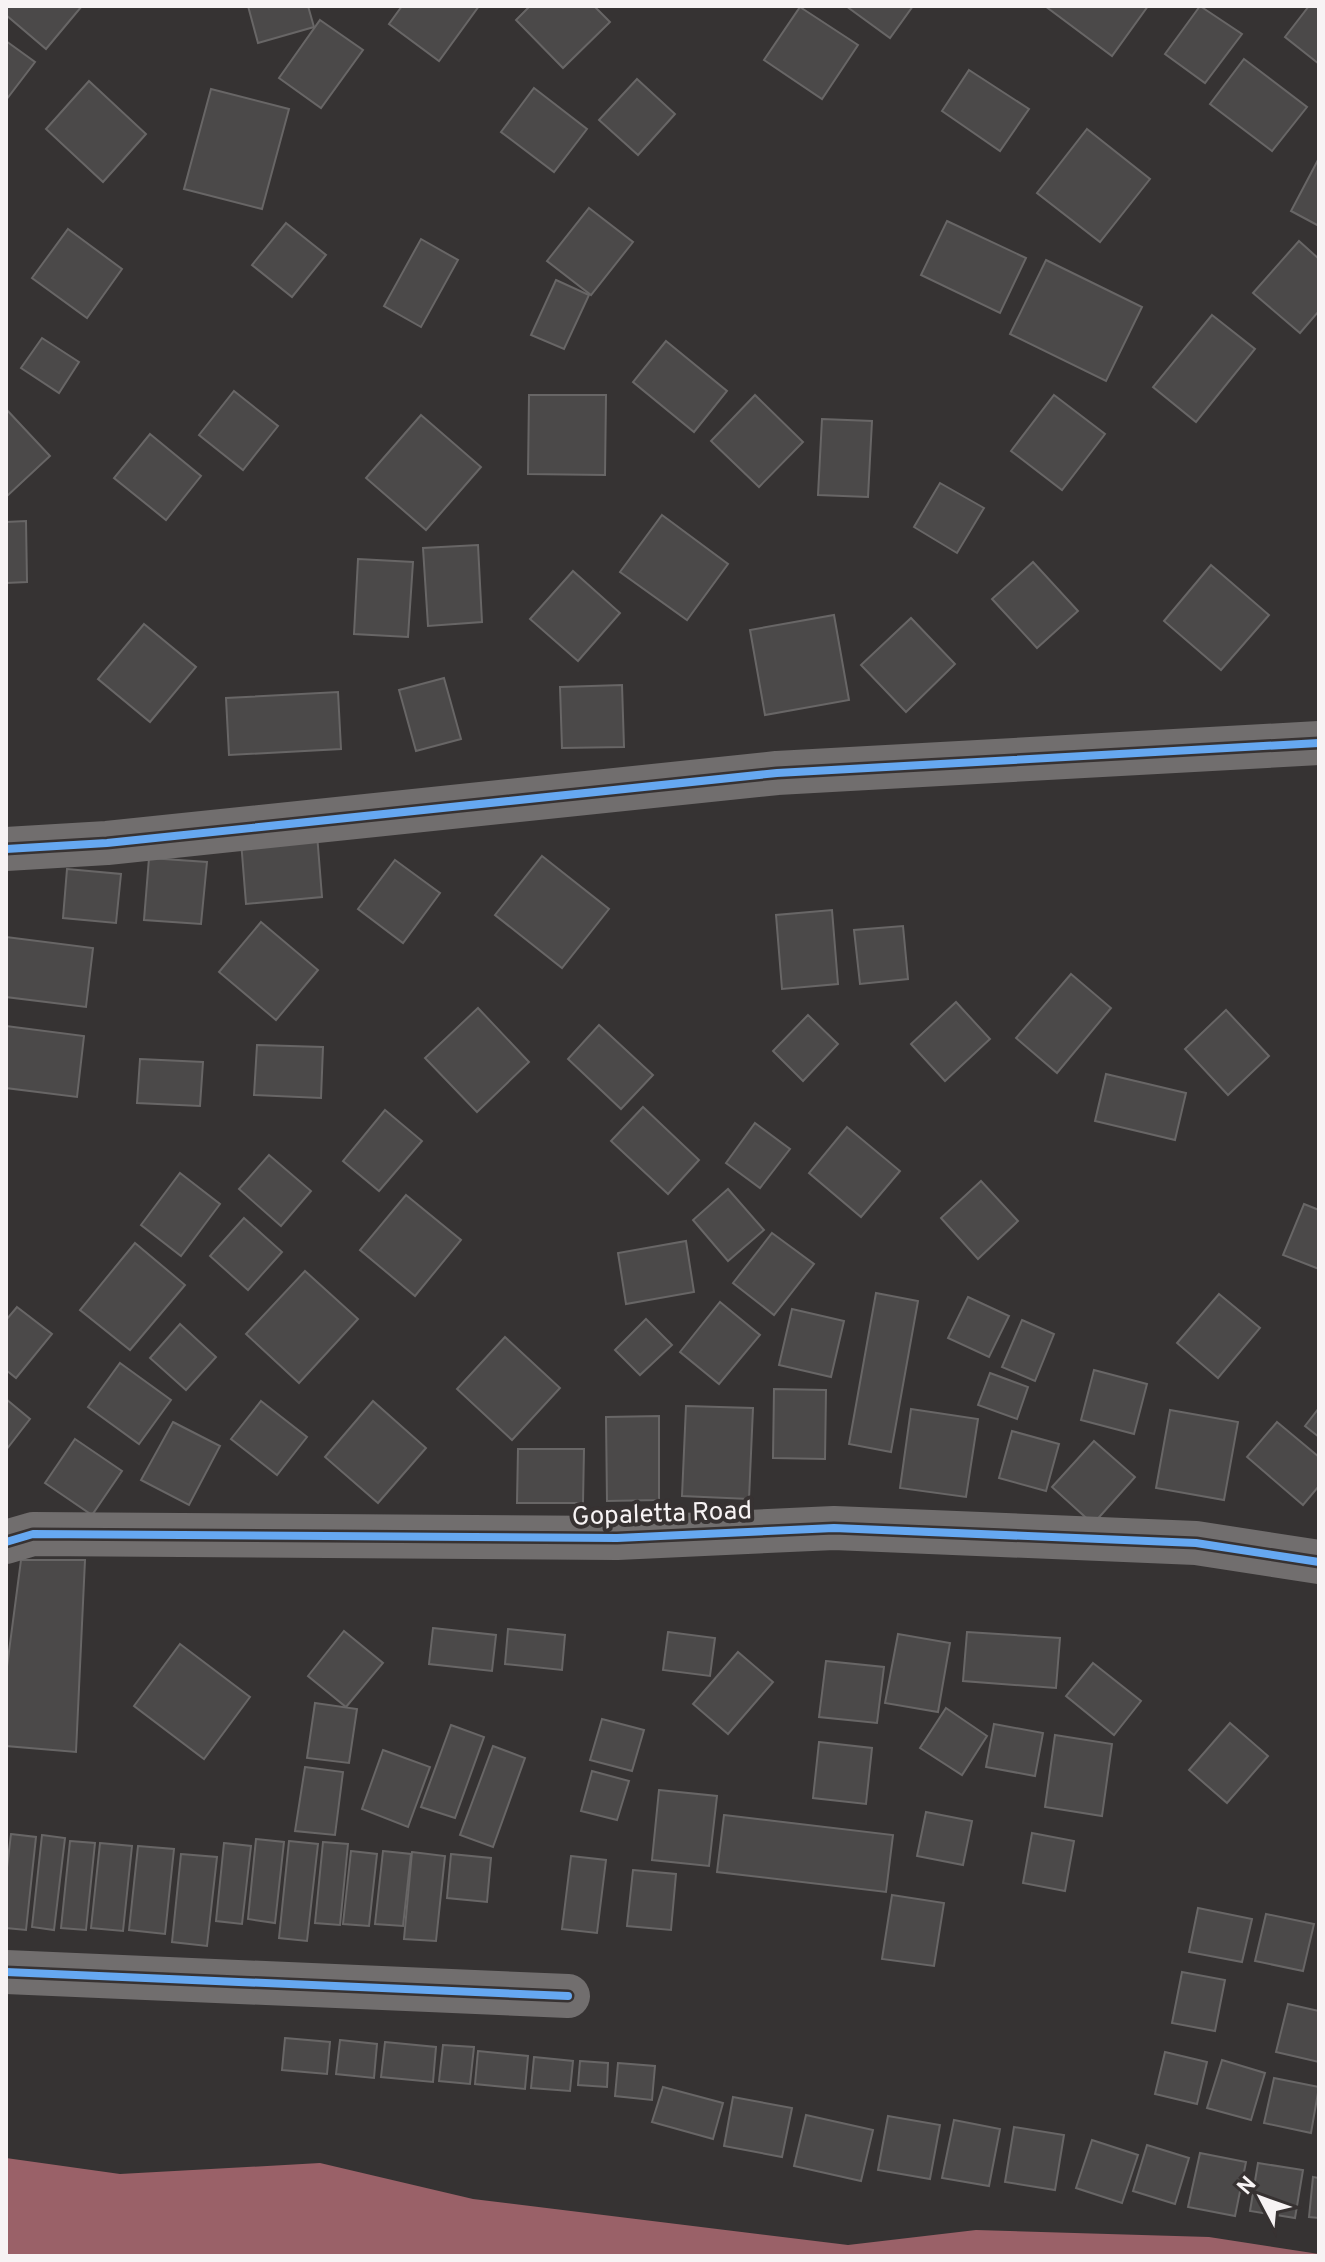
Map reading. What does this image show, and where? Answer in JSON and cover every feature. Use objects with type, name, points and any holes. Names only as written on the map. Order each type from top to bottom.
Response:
[{"type":"street","points":[[6,849],[107,843],[777,773],[1319,743]]},
{"type":"street","name":"Gopaletta Road","points":[[6,1542],[33,1534],[617,1538],[834,1528],[1196,1543],[1319,1562]]},
{"type":"street","points":[[6,1972],[568,1996]]},
{"type":"shaded area","points":[[6,2158],[120,2174],[320,2163],[473,2199],[848,2245],[976,2230],[1209,2237],[1319,2256],[6,2256]]},
{"type":"building","points":[[6,6],[82,6],[46,49],[6,15]]},
{"type":"building","points":[[248,6],[308,6],[314,27],[258,43]]},
{"type":"building","points":[[402,6],[479,6],[439,61],[389,24]]},
{"type":"building","points":[[530,6],[594,6],[610,22],[563,68],[516,20]]},
{"type":"building","points":[[846,6],[913,6],[890,38]]},
{"type":"building","points":[[1045,6],[1148,6],[1112,56]]},
{"type":"building","points":[[1200,6],[1242,34],[1205,83],[1165,54]]},
{"type":"building","points":[[1309,6],[1319,6],[1319,64],[1285,37]]},
{"type":"building","points":[[800,7],[858,45],[822,99],[764,60]]},
{"type":"building","points":[[320,20],[363,50],[321,108],[279,78]]},
{"type":"building","points":[[6,41],[35,62],[6,100]]},
{"type":"building","points":[[1244,59],[1307,107],[1272,151],[1210,104]]},
{"type":"building","points":[[969,70],[1029,109],[1000,151],[942,111]]},
{"type":"building","points":[[637,79],[675,114],[638,155],[599,120]]},
{"type":"building","points":[[89,81],[146,134],[103,182],[46,129]]},
{"type":"building","points":[[534,88],[587,129],[554,172],[501,132]]},
{"type":"building","points":[[211,89],[289,109],[262,209],[184,189]]},
{"type":"building","points":[[1087,129],[1150,179],[1100,242],[1037,193]]},
{"type":"building","points":[[1319,158],[1319,226],[1291,211]]},
{"type":"building","points":[[589,208],[633,242],[591,295],[547,261]]},
{"type":"building","points":[[947,221],[1026,258],[1000,313],[921,275]]},
{"type":"building","points":[[286,223],[326,255],[292,297],[252,265]]},
{"type":"building","points":[[68,229],[122,269],[87,318],[32,278]]},
{"type":"building","points":[[421,239],[458,260],[421,327],[384,306]]},
{"type":"building","points":[[1299,241],[1319,259],[1319,311],[1300,333],[1253,293]]},
{"type":"building","points":[[1046,260],[1142,307],[1106,381],[1010,334]]},
{"type":"building","points":[[556,280],[589,295],[564,349],[531,335]]},
{"type":"building","points":[[1212,315],[1255,349],[1196,422],[1153,387]]},
{"type":"building","points":[[42,338],[79,362],[59,393],[21,368]]},
{"type":"building","points":[[666,341],[727,391],[694,432],[633,382]]},
{"type":"building","points":[[234,391],[278,426],[243,470],[199,435]]},
{"type":"building","points":[[529,395],[606,395],[605,475],[528,474]]},
{"type":"building","points":[[755,395],[803,442],[759,487],[711,441]]},
{"type":"building","points":[[1054,395],[1105,434],[1062,490],[1011,451]]},
{"type":"building","points":[[6,409],[50,456],[6,497]]},
{"type":"building","points":[[421,415],[481,467],[426,530],[366,478]]},
{"type":"building","points":[[822,419],[872,421],[868,497],[818,495]]},
{"type":"building","points":[[150,434],[201,476],[166,520],[114,478]]},
{"type":"building","points":[[940,483],[984,508],[957,553],[914,527]]},
{"type":"building","points":[[662,515],[728,564],[687,620],[620,572]]},
{"type":"building","points":[[26,521],[27,582],[6,583],[6,522]]},
{"type":"building","points":[[478,545],[482,622],[428,626],[423,548]]},
{"type":"building","points":[[358,559],[413,562],[408,637],[354,634]]},
{"type":"building","points":[[1033,562],[1078,611],[1037,648],[992,599]]},
{"type":"building","points":[[1211,565],[1269,615],[1221,670],[1164,621]]},
{"type":"building","points":[[573,571],[620,613],[578,661],[530,619]]},
{"type":"building","points":[[834,615],[849,700],[765,715],[750,630]]},
{"type":"building","points":[[911,618],[955,664],[906,712],[861,665]]},
{"type":"building","points":[[144,624],[196,667],[150,722],[98,679]]},
{"type":"building","points":[[444,678],[461,739],[416,751],[399,690]]},
{"type":"building","points":[[622,685],[624,747],[562,748],[560,687]]},
{"type":"building","points":[[338,692],[341,749],[229,755],[226,698]]},
{"type":"building","points":[[317,834],[322,897],[246,904],[241,841]]},
{"type":"building","points":[[542,856],[609,909],[562,968],[495,915]]},
{"type":"building","points":[[149,858],[207,862],[201,924],[144,920]]},
{"type":"building","points":[[395,860],[440,893],[403,943],[358,909]]},
{"type":"building","points":[[67,869],[121,874],[116,923],[63,918]]},
{"type":"building","points":[[832,910],[838,984],[782,989],[776,915]]},
{"type":"building","points":[[261,922],[318,970],[276,1020],[219,972]]},
{"type":"building","points":[[903,926],[908,979],[860,984],[854,930]]},
{"type":"building","points":[[6,937],[93,948],[86,1007],[6,997]]},
{"type":"building","points":[[1071,974],[1111,1008],[1057,1073],[1016,1038]]},
{"type":"building","points":[[956,1002],[990,1039],[945,1081],[911,1044]]},
{"type":"building","points":[[478,1008],[529,1062],[477,1112],[425,1058]]},
{"type":"building","points":[[1226,1010],[1269,1056],[1228,1095],[1185,1049]]},
{"type":"building","points":[[808,1015],[838,1044],[803,1081],[773,1051]]},
{"type":"building","points":[[599,1025],[653,1075],[621,1109],[568,1059]]},
{"type":"building","points":[[6,1026],[84,1036],[77,1097],[6,1088]]},
{"type":"building","points":[[257,1045],[323,1047],[321,1098],[254,1095]]},
{"type":"building","points":[[140,1059],[203,1062],[200,1106],[137,1103]]},
{"type":"building","points":[[1106,1074],[1186,1093],[1175,1140],[1095,1121]]},
{"type":"building","points":[[643,1107],[699,1160],[668,1194],[611,1141]]},
{"type":"building","points":[[385,1110],[422,1141],[379,1191],[343,1161]]},
{"type":"building","points":[[755,1123],[790,1149],[760,1188],[726,1163]]},
{"type":"building","points":[[847,1127],[900,1171],[861,1217],[809,1173]]},
{"type":"building","points":[[269,1155],[311,1191],[281,1226],[239,1189]]},
{"type":"building","points":[[180,1173],[220,1204],[181,1256],[141,1225]]},
{"type":"building","points":[[981,1181],[1018,1221],[978,1259],[941,1218]]},
{"type":"building","points":[[728,1189],[764,1230],[728,1261],[693,1220]]},
{"type":"building","points":[[406,1195],[461,1240],[415,1296],[360,1250]]},
{"type":"building","points":[[1304,1204],[1319,1210],[1319,1269],[1283,1255]]},
{"type":"building","points":[[244,1218],[282,1252],[248,1290],[210,1256]]},
{"type":"building","points":[[772,1233],[814,1264],[774,1315],[733,1283]]},
{"type":"building","points":[[686,1241],[694,1292],[626,1304],[618,1253]]},
{"type":"building","points":[[135,1243],[185,1285],[130,1350],[80,1310]]},
{"type":"building","points":[[305,1271],[358,1319],[299,1383],[246,1334]]},
{"type":"building","points":[[876,1293],[918,1301],[891,1452],[849,1444]]},
{"type":"building","points":[[1219,1294],[1260,1328],[1218,1378],[1177,1343]]},
{"type":"building","points":[[968,1297],[1009,1316],[989,1357],[948,1338]]},
{"type":"building","points":[[720,1302],[760,1335],[719,1384],[680,1352]]},
{"type":"building","points":[[17,1307],[52,1334],[16,1378],[6,1370],[6,1320]]},
{"type":"building","points":[[792,1309],[844,1321],[831,1377],[779,1365]]},
{"type":"building","points":[[646,1319],[672,1345],[640,1375],[615,1350]]},
{"type":"building","points":[[1022,1320],[1054,1334],[1035,1381],[1002,1367]]},
{"type":"building","points":[[180,1324],[216,1357],[186,1390],[150,1358]]},
{"type":"building","points":[[505,1337],[560,1388],[512,1440],[457,1389]]},
{"type":"building","points":[[120,1363],[171,1400],[139,1444],[88,1407]]},
{"type":"building","points":[[1094,1370],[1147,1384],[1134,1434],[1081,1420]]},
{"type":"building","points":[[990,1373],[1028,1387],[1017,1419],[978,1405]]},
{"type":"building","points":[[774,1389],[826,1390],[825,1459],[773,1458]]},
{"type":"building","points":[[6,1399],[30,1419],[6,1450]]},
{"type":"building","points":[[261,1401],[307,1437],[277,1475],[231,1439]]},
{"type":"building","points":[[373,1401],[426,1448],[378,1503],[325,1457]]},
{"type":"building","points":[[686,1406],[753,1408],[749,1499],[682,1496]]},
{"type":"building","points":[[1319,1408],[1319,1437],[1305,1426]]},
{"type":"building","points":[[911,1409],[978,1419],[966,1497],[900,1488]]},
{"type":"building","points":[[1170,1410],[1238,1422],[1224,1500],[1156,1488]]},
{"type":"building","points":[[659,1416],[659,1500],[607,1501],[606,1417]]},
{"type":"building","points":[[173,1422],[220,1446],[189,1505],[141,1480]]},
{"type":"building","points":[[1277,1422],[1319,1457],[1319,1486],[1303,1505],[1247,1457]]},
{"type":"building","points":[[1012,1431],[1059,1444],[1046,1491],[999,1478]]},
{"type":"building","points":[[75,1439],[122,1471],[92,1515],[45,1483]]},
{"type":"building","points":[[1094,1441],[1135,1477],[1093,1524],[1052,1487]]},
{"type":"building","points":[[518,1449],[584,1449],[583,1503],[517,1503]]},
{"type":"building","points":[[21,1560],[85,1560],[76,1752],[6,1746],[6,1674]]},
{"type":"building","points":[[433,1628],[496,1635],[492,1671],[429,1664]]},
{"type":"building","points":[[508,1629],[565,1635],[562,1670],[505,1664]]},
{"type":"building","points":[[344,1631],[383,1663],[346,1707],[308,1676]]},
{"type":"building","points":[[668,1632],[715,1638],[710,1676],[663,1670]]},
{"type":"building","points":[[967,1632],[1060,1638],[1056,1688],[963,1681]]},
{"type":"building","points":[[898,1634],[950,1643],[938,1712],[885,1703]]},
{"type":"building","points":[[180,1644],[250,1697],[204,1759],[134,1706]]},
{"type":"building","points":[[738,1652],[773,1682],[728,1734],[693,1704]]},
{"type":"building","points":[[826,1661],[884,1667],[877,1723],[819,1717]]},
{"type":"building","points":[[1093,1663],[1141,1701],[1114,1735],[1066,1696]]},
{"type":"building","points":[[315,1703],[357,1709],[349,1763],[307,1758]]},
{"type":"building","points":[[946,1708],[987,1736],[962,1775],[920,1748]]},
{"type":"building","points":[[602,1719],[644,1730],[632,1771],[590,1760]]},
{"type":"building","points":[[1230,1723],[1268,1756],[1227,1803],[1189,1770]]},
{"type":"building","points":[[994,1724],[1043,1733],[1035,1776],[986,1767]]},
{"type":"building","points":[[451,1725],[484,1737],[455,1818],[421,1807]]},
{"type":"building","points":[[1055,1735],[1112,1744],[1102,1816],[1045,1807]]},
{"type":"building","points":[[819,1742],[872,1748],[866,1804],[813,1798]]},
{"type":"building","points":[[493,1746],[525,1758],[493,1847],[460,1835]]},
{"type":"building","points":[[383,1750],[430,1767],[408,1827],[362,1809]]},
{"type":"building","points":[[305,1767],[343,1772],[335,1835],[295,1831]]},
{"type":"building","points":[[592,1771],[629,1781],[617,1820],[581,1811]]},
{"type":"building","points":[[659,1790],[717,1796],[709,1866],[652,1860]]},
{"type":"building","points":[[926,1812],[972,1821],[963,1865],[917,1856]]},
{"type":"building","points":[[724,1815],[893,1835],[886,1892],[717,1872]]},
{"type":"building","points":[[1032,1833],[1074,1841],[1065,1891],[1023,1883]]},
{"type":"building","points":[[11,1834],[36,1837],[26,1930],[6,1928],[6,1876]]},
{"type":"building","points":[[42,1835],[65,1838],[54,1930],[32,1927]]},
{"type":"building","points":[[256,1839],[284,1842],[275,1923],[248,1919]]},
{"type":"building","points":[[70,1841],[95,1843],[86,1930],[61,1928]]},
{"type":"building","points":[[289,1841],[318,1844],[307,1941],[279,1938]]},
{"type":"building","points":[[323,1842],[348,1844],[340,1925],[315,1923]]},
{"type":"building","points":[[100,1843],[132,1846],[123,1931],[91,1928]]},
{"type":"building","points":[[224,1843],[251,1846],[242,1924],[216,1921]]},
{"type":"building","points":[[138,1846],[174,1849],[165,1934],[129,1930]]},
{"type":"building","points":[[351,1851],[377,1854],[369,1926],[343,1924]]},
{"type":"building","points":[[383,1851],[411,1854],[403,1926],[375,1924]]},
{"type":"building","points":[[412,1852],[445,1856],[436,1941],[404,1939]]},
{"type":"building","points":[[181,1854],[217,1857],[207,1946],[172,1942]]},
{"type":"building","points":[[451,1854],[491,1858],[487,1902],[447,1898]]},
{"type":"building","points":[[571,1856],[606,1860],[597,1933],[562,1929]]},
{"type":"building","points":[[633,1870],[676,1874],[671,1930],[627,1926]]},
{"type":"building","points":[[892,1895],[944,1903],[934,1966],[882,1959]]},
{"type":"building","points":[[1198,1908],[1252,1919],[1242,1962],[1189,1952]]},
{"type":"building","points":[[1266,1914],[1314,1924],[1303,1971],[1255,1961]]},
{"type":"building","points":[[1182,1972],[1225,1980],[1215,2031],[1172,2023]]},
{"type":"building","points":[[1288,2004],[1319,2011],[1319,2062],[1276,2052]]},
{"type":"building","points":[[285,2038],[330,2042],[327,2074],[282,2070]]},
{"type":"building","points":[[340,2040],[377,2044],[374,2078],[336,2074]]},
{"type":"building","points":[[385,2042],[436,2047],[433,2082],[381,2077]]},
{"type":"building","points":[[443,2045],[474,2047],[470,2084],[439,2081]]},
{"type":"building","points":[[478,2051],[528,2056],[525,2089],[475,2084]]},
{"type":"building","points":[[1165,2052],[1207,2062],[1197,2104],[1155,2094]]},
{"type":"building","points":[[534,2057],[573,2061],[570,2091],[531,2088]]},
{"type":"building","points":[[1222,2060],[1265,2073],[1251,2120],[1207,2108]]},
{"type":"building","points":[[580,2061],[608,2063],[607,2087],[578,2085]]},
{"type":"building","points":[[618,2063],[655,2066],[652,2100],[615,2096]]},
{"type":"building","points":[[1274,2078],[1319,2087],[1311,2133],[1264,2123]]},
{"type":"building","points":[[663,2087],[723,2103],[713,2139],[652,2122]]},
{"type":"building","points":[[733,2097],[792,2108],[782,2157],[724,2146]]},
{"type":"building","points":[[806,2115],[873,2130],[861,2181],[794,2166]]},
{"type":"building","points":[[888,2116],[940,2125],[930,2179],[878,2170]]},
{"type":"building","points":[[954,2120],[1000,2129],[989,2186],[942,2178]]},
{"type":"building","points":[[1014,2127],[1064,2135],[1055,2190],[1005,2182]]},
{"type":"building","points":[[1092,2140],[1138,2155],[1122,2203],[1076,2188]]},
{"type":"building","points":[[1147,2145],[1189,2158],[1175,2204],[1133,2191]]},
{"type":"building","points":[[1200,2153],[1246,2162],[1235,2216],[1188,2207]]},
{"type":"building","points":[[1258,2163],[1303,2170],[1295,2218],[1250,2211]]},
{"type":"building","points":[[1313,2177],[1319,2178],[1319,2218],[1309,2217]]},
{"type":"cycle path","points":[[6,849],[107,843],[777,773],[1319,743]]},
{"type":"cycle path","points":[[6,1542],[33,1534],[617,1538],[834,1528],[1196,1543],[1319,1562]]},
{"type":"cycle path","points":[[6,1972],[568,1996]]}]
